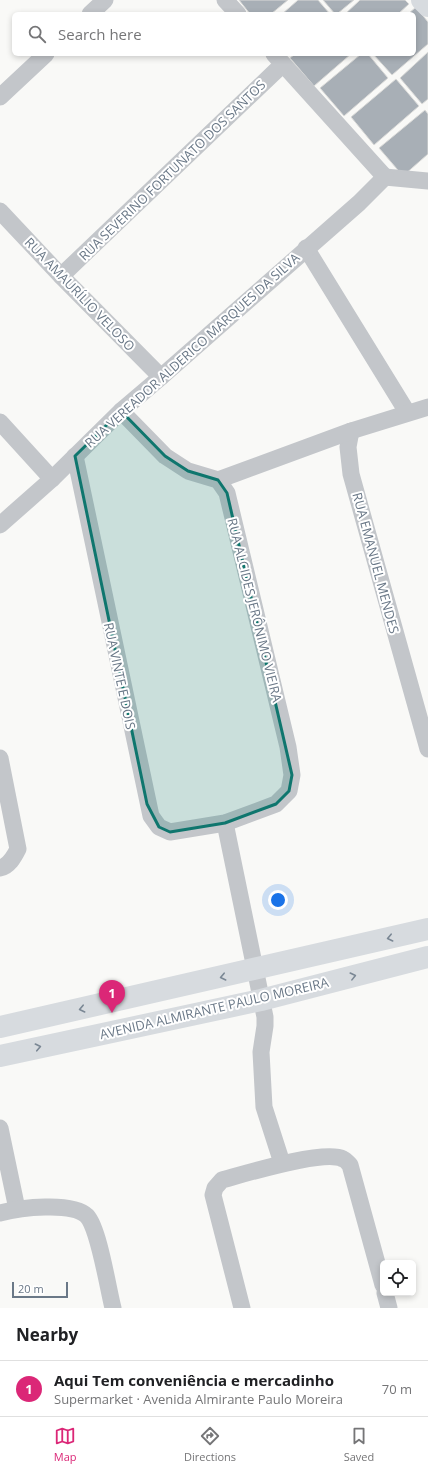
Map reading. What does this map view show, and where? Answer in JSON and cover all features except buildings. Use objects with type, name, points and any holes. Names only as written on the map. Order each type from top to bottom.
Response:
[{"type":"main road","points":[[422,0],[428,6]]},
{"type":"main road","points":[[0,1027],[256,970],[428,929]]},
{"type":"main road","name":"AVENIDA ALMIRANTE PAULO MOREIRA","points":[[0,1056],[262,1000],[428,957]]},
{"type":"street","points":[[92,12],[105,0]]},
{"type":"street","points":[[225,0],[236,12]]},
{"type":"street","points":[[0,97],[44,56]]},
{"type":"street","points":[[279,59],[385,177],[428,181]]},
{"type":"street","name":"RUA SEVERINO FORTUNATO DOS SANTOS","points":[[61,276],[279,59]]},
{"type":"street","name":"RUA VEREADOR ALDERICO MARQUES DA SILVA","points":[[0,525],[52,479],[121,410],[161,377],[359,203],[385,177]]},
{"type":"street","name":"RUA AMAURÍLIO VELOSO","points":[[0,211],[61,276],[161,377]]},
{"type":"street","points":[[306,248],[407,412]]},
{"type":"street","points":[[121,410],[165,456],[188,471],[218,480],[351,431],[407,412],[428,407]]},
{"type":"street","points":[[0,422],[52,479]]},
{"type":"street","name":"RUA EMANUEL MENDES","points":[[351,431],[348,447],[351,474],[428,750]]},
{"type":"street","name":"RUA VINTE E DOIS","points":[[75,456],[151,816],[159,828],[170,832],[225,823]]},
{"type":"street","name":"RUA ALCIDES JERÔNIMO VIEIRA","points":[[218,480],[227,493],[288,747],[292,775],[289,791],[276,804],[225,823]]},
{"type":"street","points":[[0,758],[18,849],[13,859],[5,867],[0,868]]},
{"type":"street","points":[[225,823],[262,1000],[265,1026],[261,1052],[264,1107],[282,1163]]},
{"type":"street","points":[[0,1128],[17,1209]]},
{"type":"street","points":[[242,1308],[213,1194],[215,1188],[222,1180],[282,1163],[334,1157],[344,1159],[350,1165],[380,1274]]},
{"type":"street","points":[[0,1213],[17,1209],[67,1208],[77,1209],[88,1217],[96,1235],[113,1308]]},
{"type":"street","points":[[386,1296],[389,1308]]},
{"type":"highlighted area","points":[[121,411],[165,456],[188,471],[218,480],[227,493],[292,775],[289,791],[276,804],[225,823],[170,832],[159,827],[147,804],[75,456]]},
{"type":"place","name":"Aqui Tem conveniência e mercadinho","points":[[112,1013]]}]
